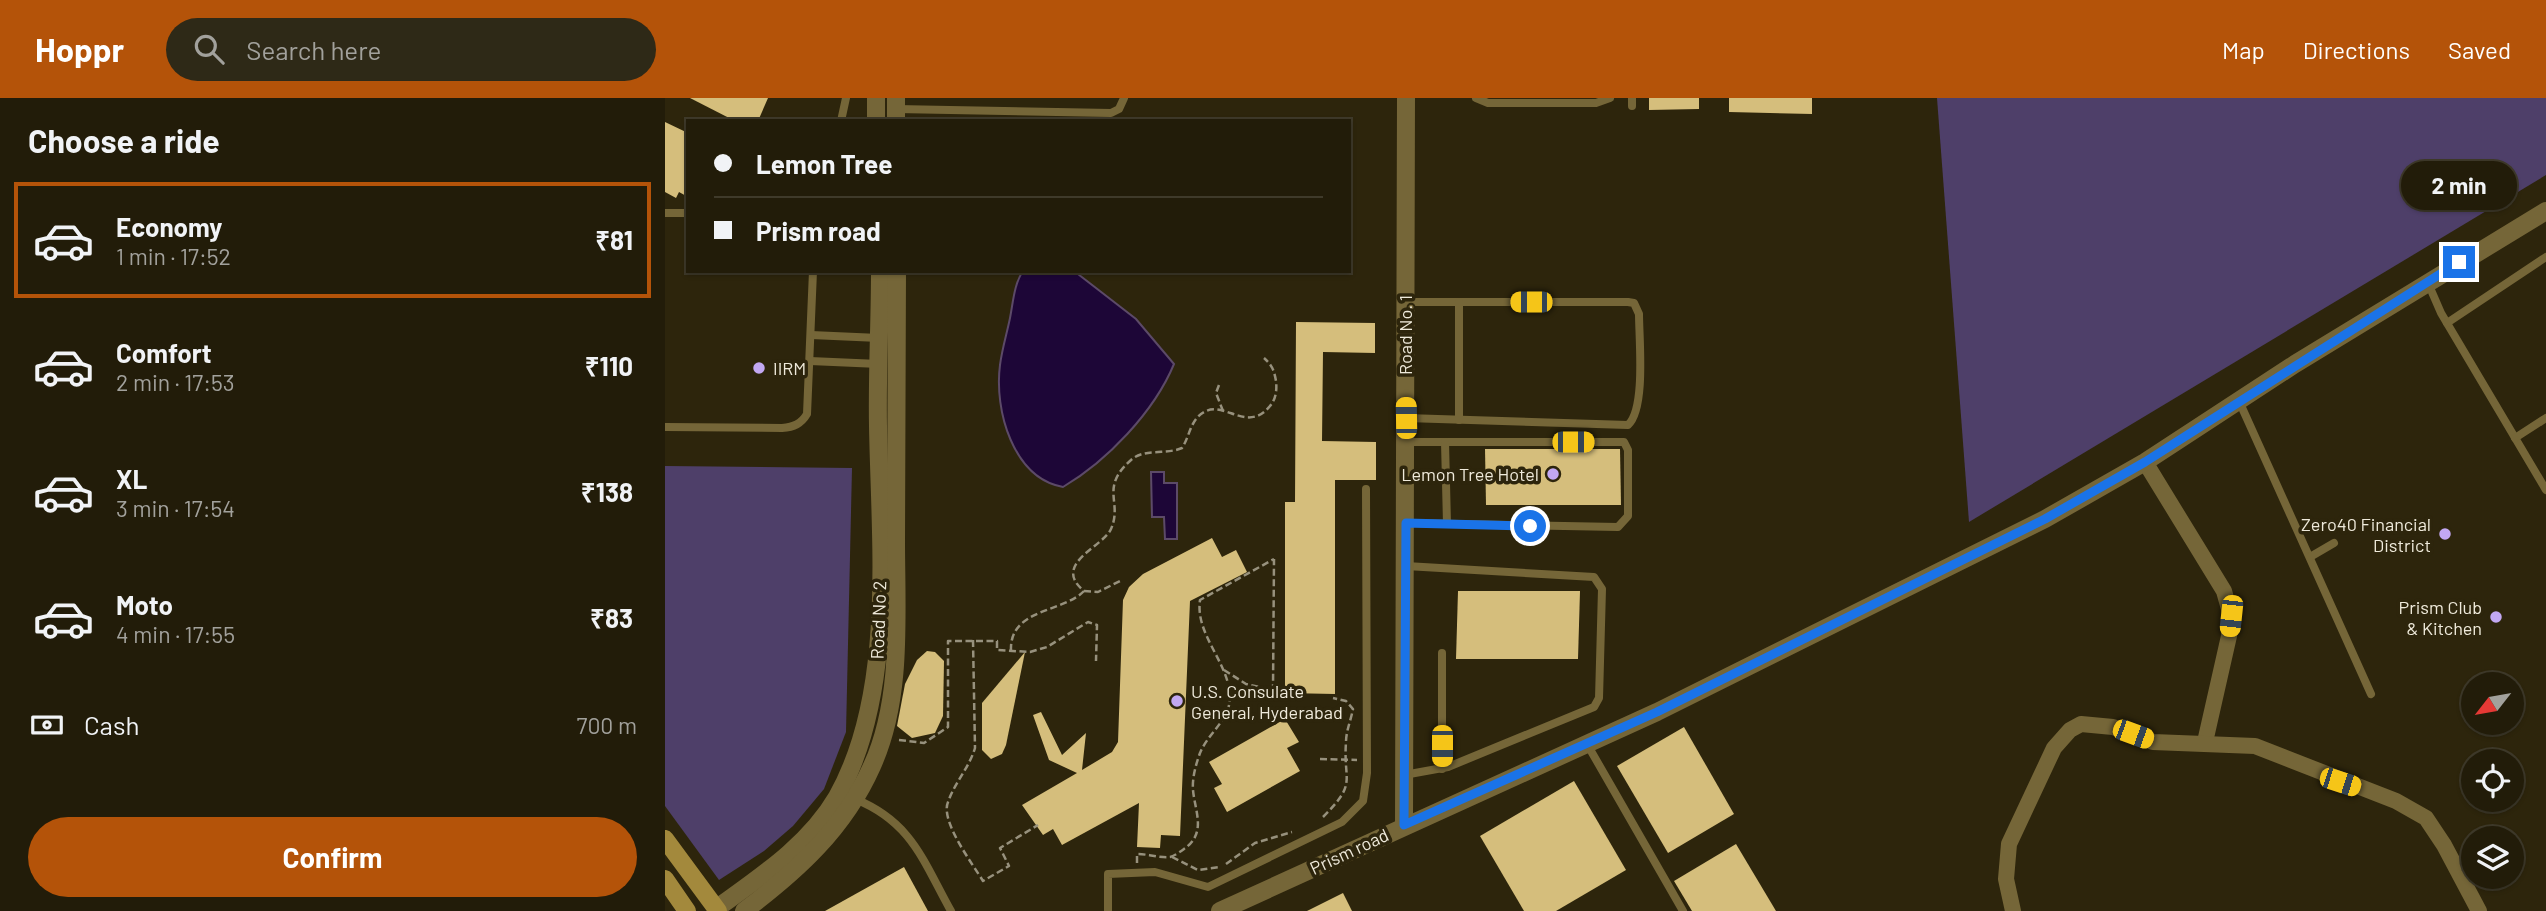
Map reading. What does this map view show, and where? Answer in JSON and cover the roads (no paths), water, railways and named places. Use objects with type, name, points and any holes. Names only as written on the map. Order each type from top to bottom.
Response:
[{"type":"main road","points":[[665,839],[718,910]]},
{"type":"main road","points":[[665,879],[687,911]]},
{"type":"street","points":[[876,98],[876,119]]},
{"type":"street","name":"Road No. 1","points":[[1404,825],[1406,98]]},
{"type":"street","name":"Prism road","points":[[1220,911],[1681,701],[2045,519],[2145,462],[2427,282],[2546,211]]},
{"type":"street","name":"Road No 2","points":[[718,910],[804,839],[836,799],[861,746],[875,685],[879,604],[880,273]]},
{"type":"street","name":"Road No 2","points":[[744,911],[817,851],[855,799],[873,765],[885,730],[892,688],[897,604],[897,273]]},
{"type":"street","points":[[2145,462],[2224,591],[2231,616],[2206,742]]},
{"type":"street","points":[[2013,911],[2006,879],[2009,844],[2054,748],[2070,730],[2081,724],[2113,727],[2153,741],[2255,746],[2396,801],[2426,818],[2444,845],[2479,911]]},
{"type":"street","points":[[866,726],[885,730]]},
{"type":"lane","points":[[841,119],[846,98]]},
{"type":"lane","points":[[896,109],[1111,113],[1119,109],[1124,98]]},
{"type":"lane","points":[[1476,98],[1488,103],[1596,103],[1610,98]]},
{"type":"lane","points":[[665,213],[686,213]]},
{"type":"lane","points":[[2447,323],[2546,257]]},
{"type":"lane","points":[[665,427],[793,428],[807,414],[813,273]]},
{"type":"lane","points":[[2427,282],[2447,323],[2546,490]]},
{"type":"lane","points":[[1405,302],[1628,302],[1634,303],[1639,314],[1639,397],[1637,415],[1628,425],[1406,418]]},
{"type":"lane","points":[[1459,302],[1459,420]]},
{"type":"lane","points":[[811,335],[879,338]]},
{"type":"lane","points":[[810,361],[879,364]]},
{"type":"lane","points":[[2239,401],[2371,694]]},
{"type":"lane","points":[[2515,438],[2546,418]]},
{"type":"lane","points":[[1406,442],[1624,442],[1628,450],[1628,516],[1618,527],[1406,523]]},
{"type":"lane","points":[[1445,442],[1447,524]]},
{"type":"lane","points":[[1108,911],[1108,874],[1155,872],[1208,887],[1342,822],[1363,801],[1367,760],[1366,489]]},
{"type":"lane","points":[[2310,557],[2335,543]]},
{"type":"lane","points":[[1405,566],[1594,577],[1601,585],[1599,698],[1594,707],[1442,769],[1405,775]]},
{"type":"lane","points":[[1442,769],[1443,653]]},
{"type":"lane","points":[[1587,744],[1683,911]]},
{"type":"lane","points":[[855,799],[874,807],[898,823],[951,911]]},
{"type":"place","name":"IIRM","points":[[759,368]]},
{"type":"place","name":"Lemon Tree Hotel","points":[[1553,474]]},
{"type":"place","name":"Zero40 Financial District","points":[[2445,534]]},
{"type":"place","name":"Prism Club & Kitchen","points":[[2496,617]]},
{"type":"place","name":"U.S. Consulate General, Hyderabad","points":[[1177,701]]}]
